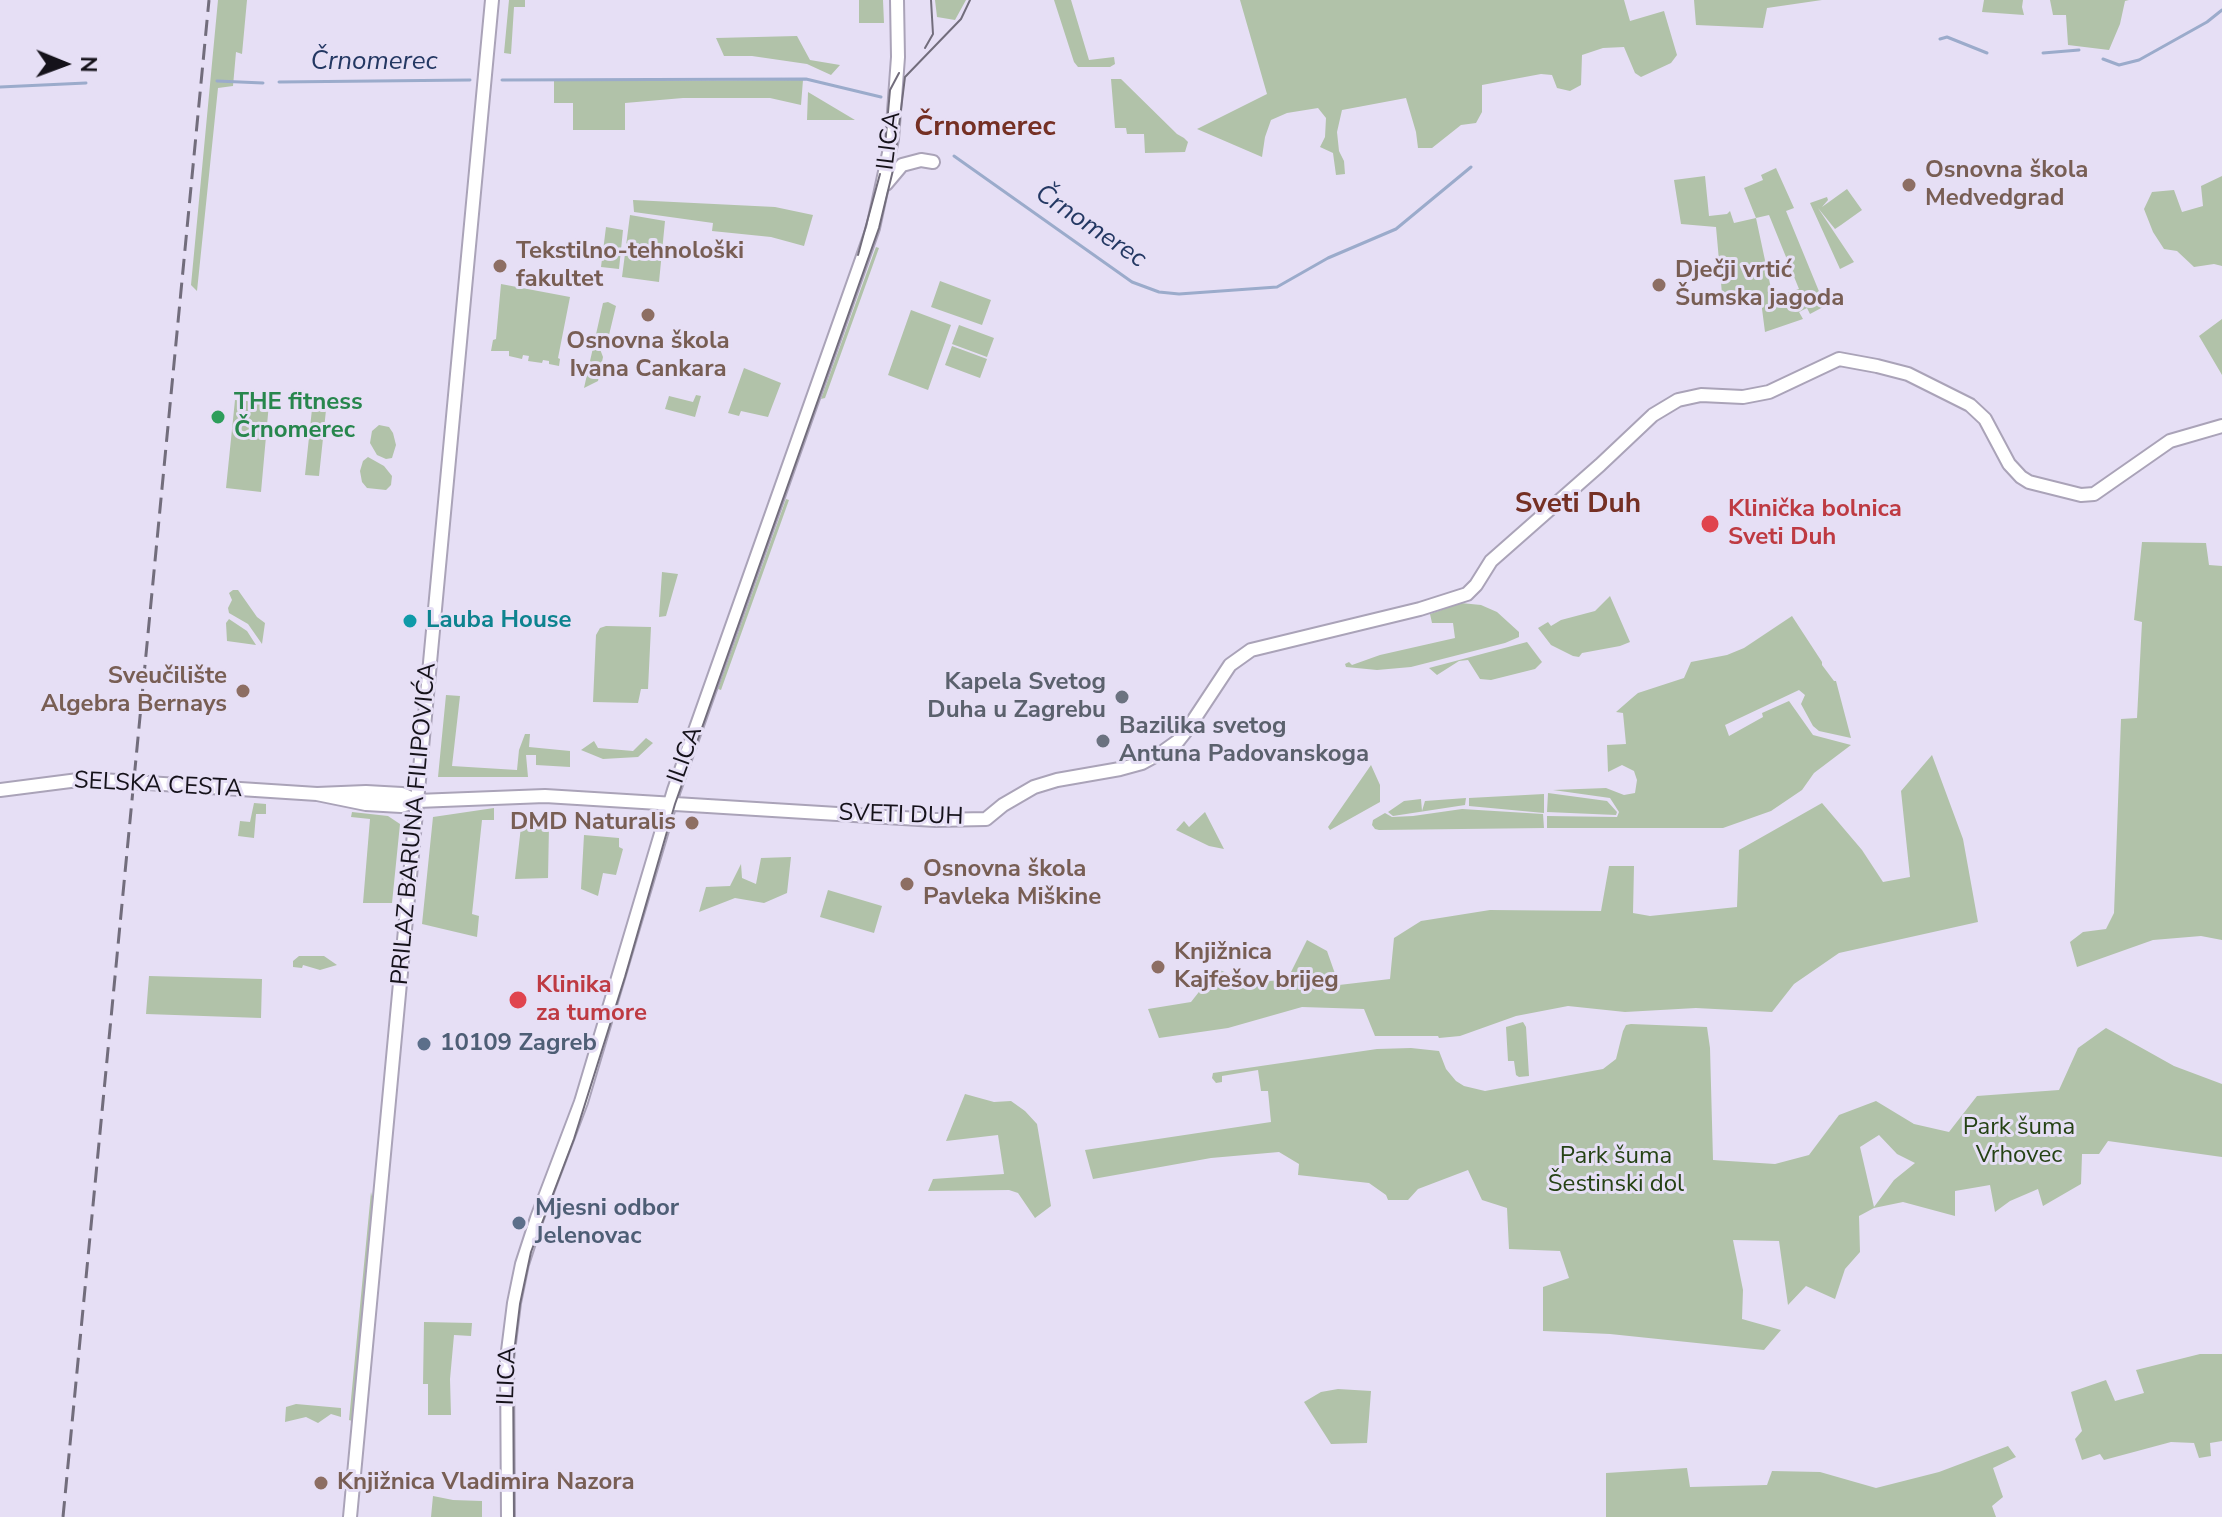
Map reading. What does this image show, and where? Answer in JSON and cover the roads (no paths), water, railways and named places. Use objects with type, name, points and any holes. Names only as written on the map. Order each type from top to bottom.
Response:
[{"type":"main road","name":"PRILAZ BARUNA FILIPOVIĆA","points":[[350,1517],[492,0]]},
{"type":"main road","name":"ILICA","points":[[508,1517],[507,1359],[518,1282],[529,1241],[581,1102],[669,804],[867,249],[883,191],[893,127],[898,57],[897,0]]},
{"type":"main road","points":[[883,191],[902,165],[921,160],[933,162]]},
{"type":"main road","name":"SVETI DUH","points":[[669,804],[935,820],[986,819],[1034,787],[1131,766],[1178,741],[1230,665],[1251,650],[1420,609],[1446,600],[1458,590],[1476,585],[1491,561],[1668,404],[1701,395],[1743,397],[1769,392],[1839,359],[1903,373],[1955,396],[1985,419],[2009,464],[2021,477],[2029,482],[2081,495],[2097,492],[2170,441],[2222,426]]},
{"type":"main road","name":"SELSKA CESTA","points":[[0,790],[86,779],[317,794],[402,794],[417,801],[545,796],[669,804]]},
{"type":"waterway","name":"Črnomerec","points":[[2103,59],[2119,65],[2139,60],[2207,22],[2222,10]]},
{"type":"waterway","name":"Črnomerec","points":[[1940,39],[1947,37],[1987,53]]},
{"type":"waterway","name":"Črnomerec","points":[[2043,53],[2079,50]]},
{"type":"waterway","name":"Črnomerec","points":[[502,80],[806,79],[881,97]]},
{"type":"waterway","name":"Črnomerec","points":[[279,82],[470,80]]},
{"type":"waterway","name":"Črnomerec","points":[[217,81],[263,83]]},
{"type":"waterway","name":"Črnomerec","points":[[0,87],[86,83]]},
{"type":"waterway","name":"Črnomerec","points":[[954,156],[1132,282],[1159,292],[1179,294],[1277,287],[1328,258],[1396,229],[1471,167]]},
{"type":"tram line","points":[[925,48],[933,34],[931,0]]},
{"type":"tram line","points":[[514,1517],[513,1361],[531,1252],[574,1139],[675,804],[879,228],[894,166],[905,77],[961,19],[970,0]]},
{"type":"tram line","points":[[885,146],[890,90],[899,73]]},
{"type":"tram line","points":[[858,255],[880,174]]},
{"type":"railway","points":[[63,1517],[209,0]]},
{"type":"place","name":"Osnovna škola Medvedgrad","points":[[1909,185]]},
{"type":"place","name":"Tekstilno-tehnološki fakultet","points":[[500,266]]},
{"type":"place","name":"Dječji vrtić Šumska jagoda","points":[[1659,285]]},
{"type":"place","name":"Osnovna škola Ivana Cankara","points":[[648,315]]},
{"type":"place","name":"THE fitness Črnomerec","points":[[218,417]]},
{"type":"place","name":"Klinička bolnica Sveti Duh","points":[[1710,524]]},
{"type":"place","name":"Lauba House","points":[[410,621]]},
{"type":"place","name":"Sveučilište Algebra Bernays","points":[[243,691]]},
{"type":"place","name":"Kapela Svetog Duha u Zagrebu","points":[[1122,697]]},
{"type":"place","name":"Bazilika svetog Antuna Padovanskoga","points":[[1103,741]]},
{"type":"place","name":"DMD Naturalis","points":[[692,823]]},
{"type":"place","name":"Osnovna škola Pavleka Miškine","points":[[907,884]]},
{"type":"place","name":"Knjižnica Kajfešov brijeg","points":[[1158,967]]},
{"type":"place","name":"Klinika za tumore","points":[[518,1000]]},
{"type":"place","name":"10109 Zagreb","points":[[424,1044]]},
{"type":"place","name":"Mjesni odbor Jelenovac","points":[[519,1223]]},
{"type":"place","name":"Knjižnica Vladimira Nazora","points":[[321,1483]]},
{"type":"district","name":"Črnomerec","points":[[985,128]]},
{"type":"district","name":"Sveti Duh","points":[[1578,505]]},
{"type":"park label","name":"Park šuma Vrhovec","points":[[2019,1142]]},
{"type":"park label","name":"Park šuma Šestinski dol","points":[[1616,1171]]}]
